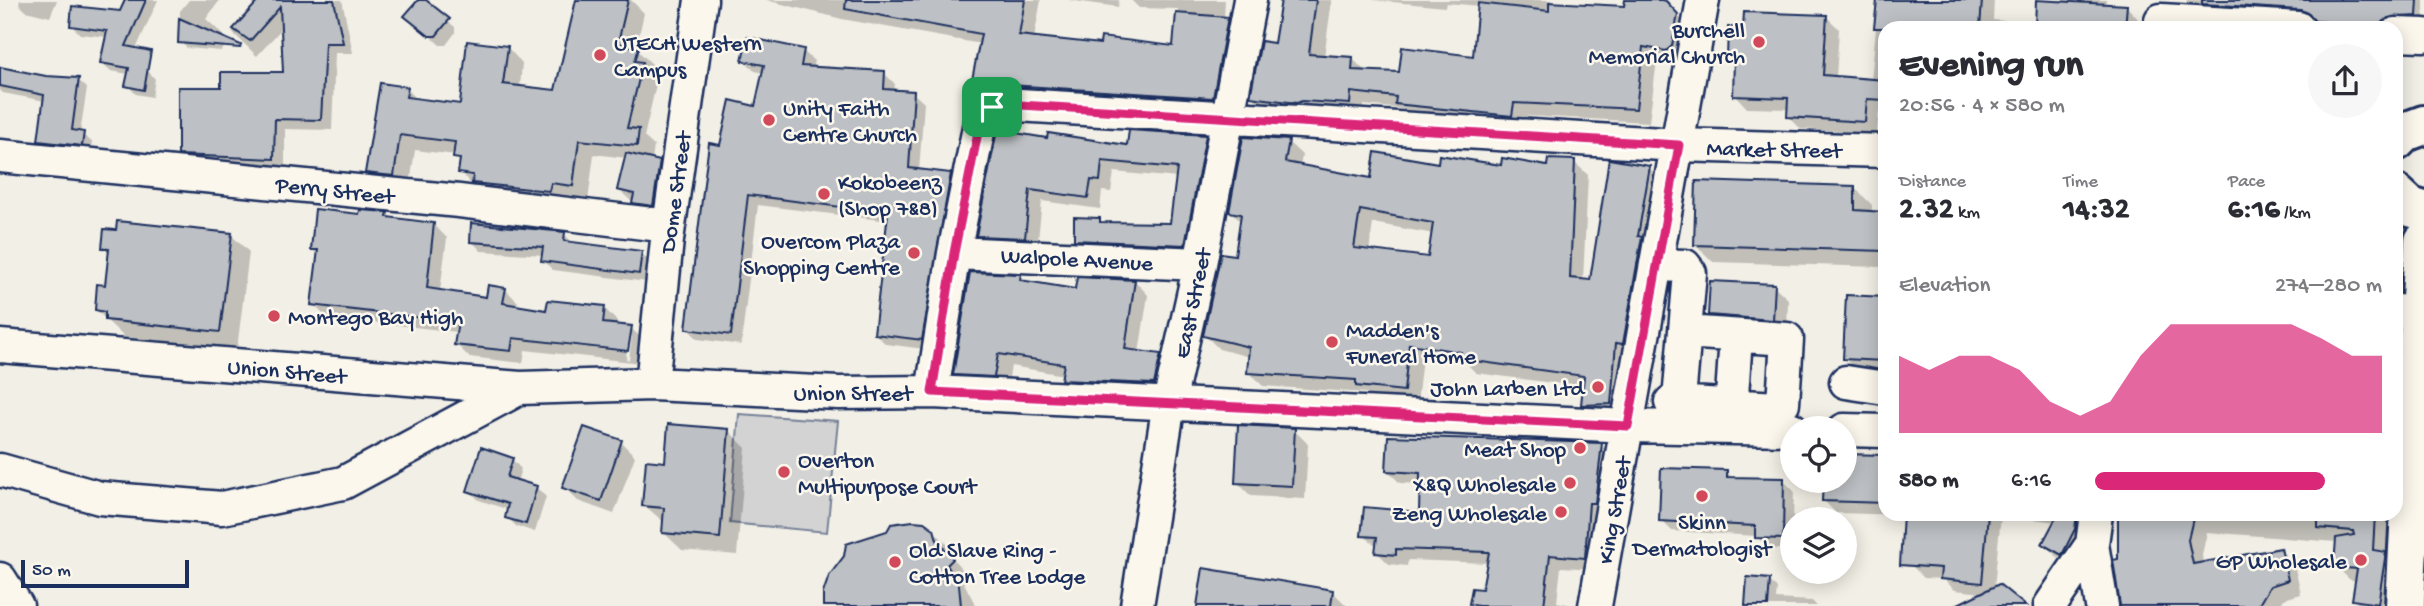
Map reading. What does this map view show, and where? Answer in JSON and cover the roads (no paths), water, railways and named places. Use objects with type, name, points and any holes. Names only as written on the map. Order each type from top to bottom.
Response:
[{"type":"main road","points":[[2403,134],[2424,125]]},
{"type":"main road","points":[[2403,200],[2410,207],[2424,211]]},
{"type":"main road","points":[[2405,606],[2412,443],[2413,312],[2424,241]]},
{"type":"street","name":"Dome Street","points":[[652,384],[669,226],[701,0]]},
{"type":"street","name":"East Street","points":[[1137,606],[1169,403],[1200,264],[1250,0]]},
{"type":"street","name":"King Street","points":[[1595,606],[1703,0]]},
{"type":"street","points":[[2161,16],[2218,21]]},
{"type":"street","points":[[2403,34],[2424,35]]},
{"type":"street","name":"Market Street","points":[[954,253],[981,117],[992,107],[1002,104],[1679,145],[1878,151]]},
{"type":"street","name":"Perry Street","points":[[0,156],[459,201],[669,226]]},
{"type":"street","points":[[932,392],[954,253]]},
{"type":"street","name":"Walpole Avenue","points":[[954,253],[1200,264]]},
{"type":"street","points":[[1657,265],[1685,266],[1690,273],[1676,395],[1778,408],[1783,403],[1787,338],[1685,332]]},
{"type":"street","points":[[1732,396],[1736,337]]},
{"type":"street","name":"Union Street","points":[[0,346],[520,388],[652,384],[839,393],[932,392],[1628,426],[1780,429]]},
{"type":"street","points":[[1846,382],[1878,387]]},
{"type":"street","points":[[0,470],[100,498],[222,508],[343,483],[520,388]]},
{"type":"street","points":[[1857,430],[1878,431]]},
{"type":"street","points":[[2050,606],[2094,529]]},
{"type":"street","points":[[2094,529],[2102,606]]},
{"type":"street","points":[[0,579],[17,606]]},
{"type":"place","name":"Burchell Memorial Church","points":[[1759,42]]},
{"type":"place","name":"UTECH Western Campus","points":[[600,55]]},
{"type":"place","name":"Unity Faith Centre Church","points":[[769,120]]},
{"type":"place","name":"Kokobeenz (Shop 7&8)","points":[[824,194]]},
{"type":"place","name":"Overcom Plaza Shopping Centre","points":[[914,253]]},
{"type":"place","name":"Montego Bay High","points":[[274,316]]},
{"type":"place","name":"Madden's Funeral Home","points":[[1332,342]]},
{"type":"place","name":"John Larben Ltd","points":[[1598,387]]},
{"type":"place","name":"Meat Shop","points":[[1580,448]]},
{"type":"place","name":"Overton Multipurpose Court","points":[[784,472]]},
{"type":"place","name":"X&Q Wholesale","points":[[1570,483]]},
{"type":"place","name":"Skinn Dermatologist","points":[[1702,496]]},
{"type":"place","name":"Zeng Wholesale","points":[[1561,512]]},
{"type":"place","name":"GP Wholesale","points":[[2361,560]]},
{"type":"place","name":"Old Slave Ring - Cotton Tree Lodge","points":[[895,562]]}]
